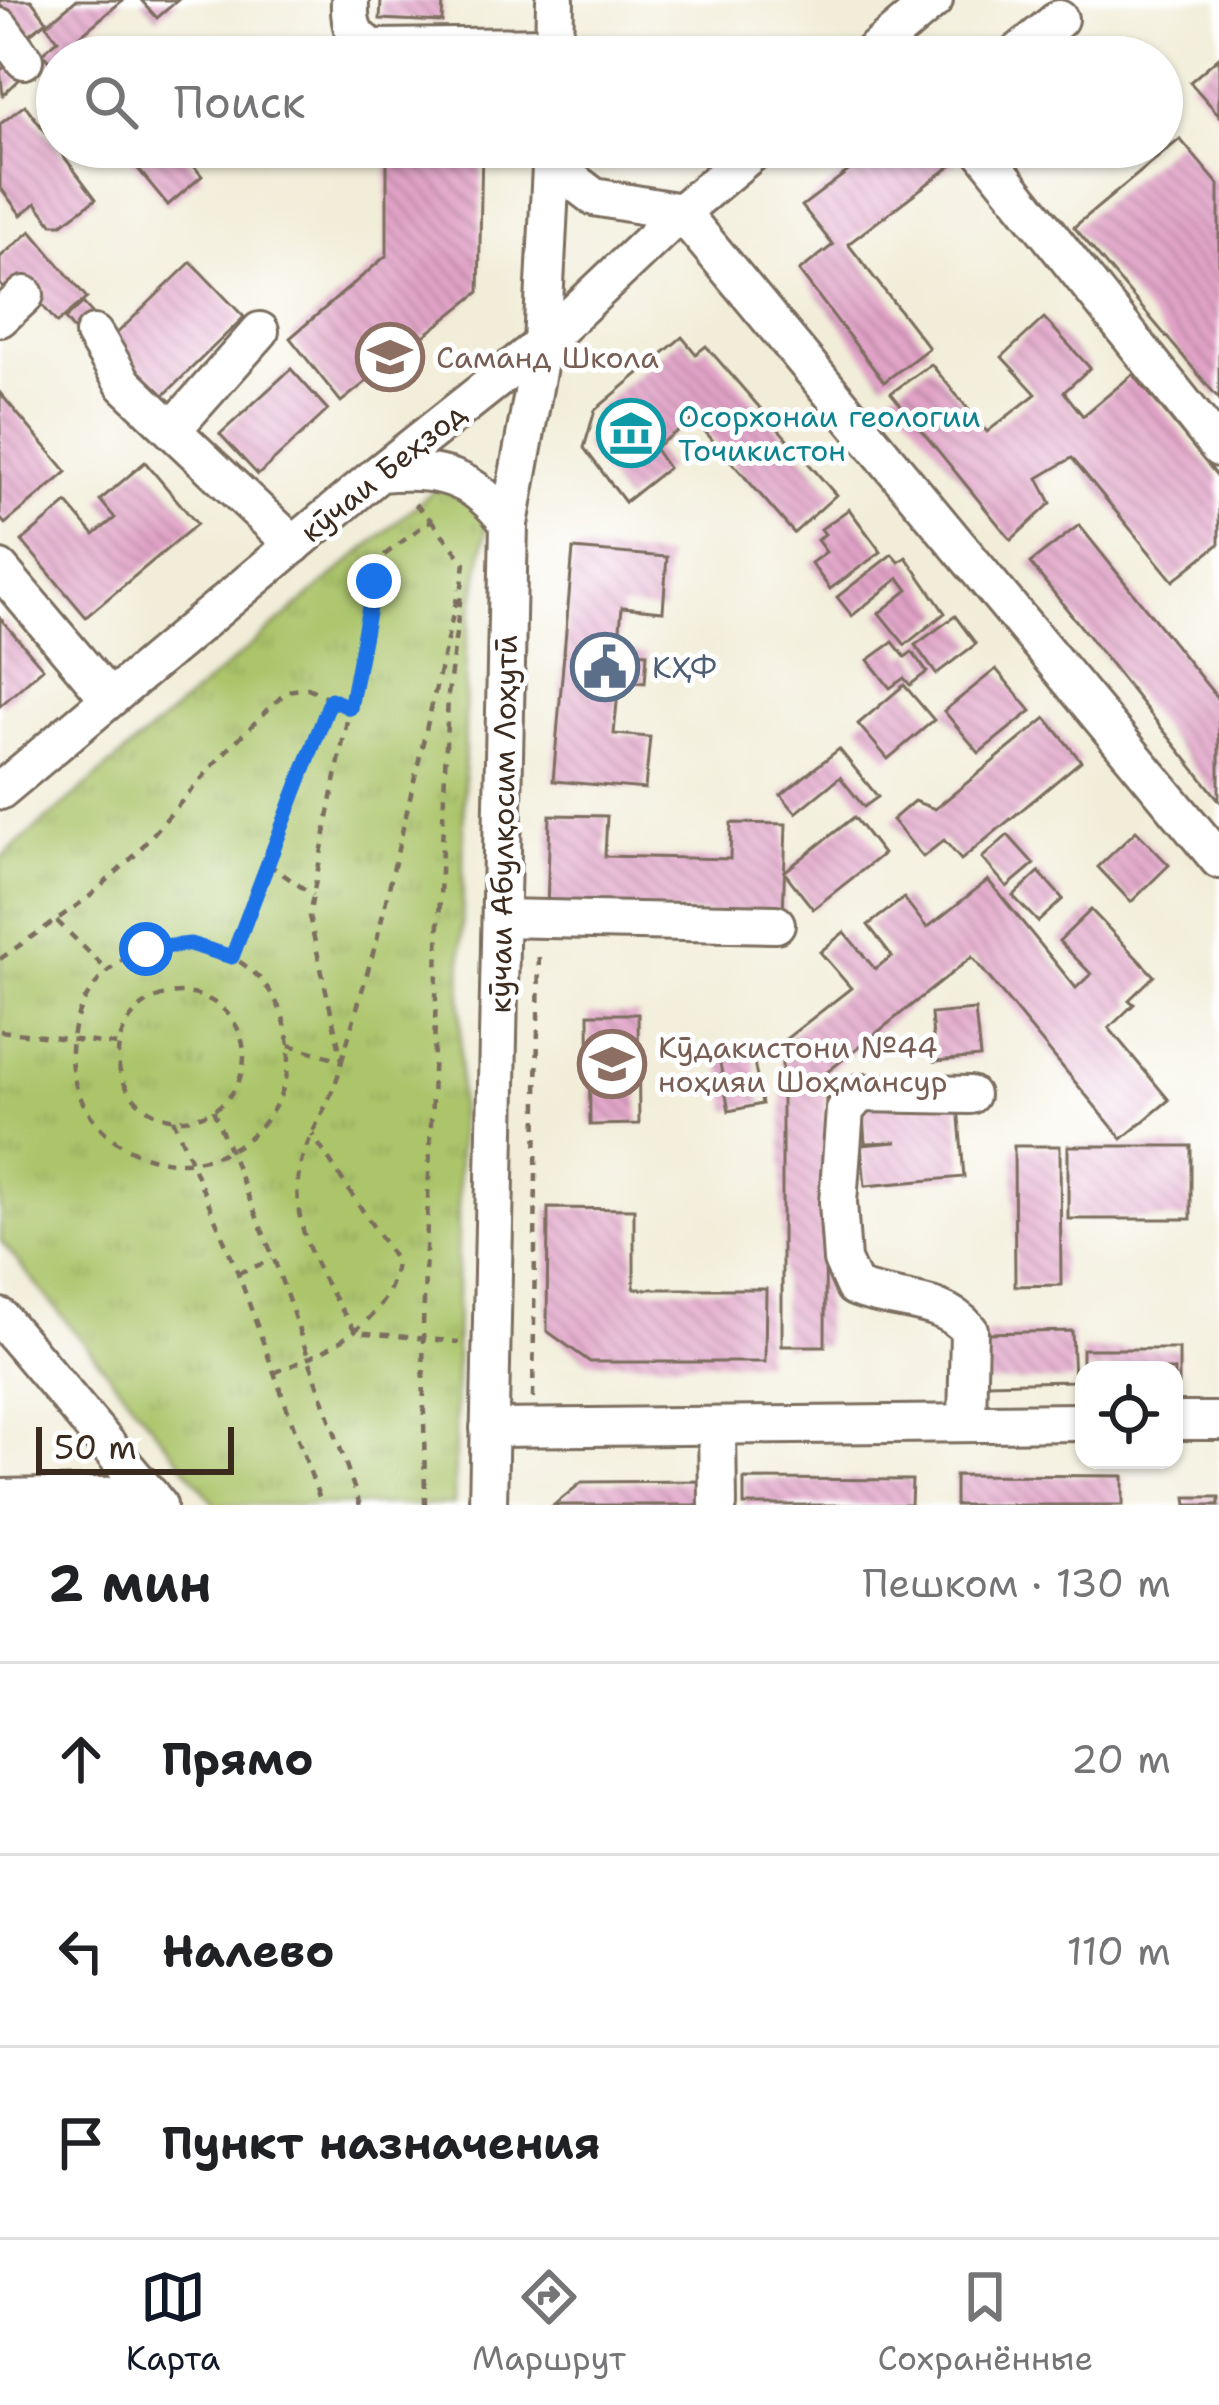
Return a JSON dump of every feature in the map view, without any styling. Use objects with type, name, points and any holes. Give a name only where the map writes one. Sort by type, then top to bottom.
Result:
[{"type":"street","points":[[350,0],[356,36]]},
{"type":"street","points":[[554,36],[555,0]]},
{"type":"street","points":[[901,36],[934,0]]},
{"type":"street","points":[[1039,36],[1059,20]]},
{"type":"street","points":[[0,27],[24,60]]},
{"type":"street","name":"кӯчаи Абулқосим Лоҳутӣ","points":[[488,1505],[509,524],[542,344],[551,168]]},
{"type":"street","points":[[565,168],[594,196],[681,212],[1219,860]]},
{"type":"street","name":"кӯчаи Беҳзод","points":[[0,791],[542,344],[734,168]]},
{"type":"street","points":[[996,168],[1219,448]]},
{"type":"street","points":[[172,430],[260,331]]},
{"type":"street","points":[[94,334],[124,384],[294,545]]},
{"type":"street","points":[[379,474],[450,475],[492,501],[509,524]]},
{"type":"street","points":[[0,569],[110,698]]},
{"type":"street","points":[[501,918],[776,924]]},
{"type":"street","points":[[968,1423],[969,1330],[957,1316],[913,1300],[875,1296],[854,1286],[842,1260],[838,1202],[845,1110],[860,1094],[970,1095]]},
{"type":"street","points":[[6,1330],[154,1500]]},
{"type":"street","points":[[1183,1421],[1219,1420]]},
{"type":"street","points":[[489,1428],[1075,1422]]},
{"type":"street","points":[[717,1426],[718,1505]]},
{"type":"street","points":[[0,1498],[154,1500]]},
{"type":"path","points":[[379,474],[431,520],[465,563],[448,694],[423,1341],[425,1505]]},
{"type":"path","points":[[342,1060],[309,916],[374,581],[382,556],[431,520]]},
{"type":"path","points":[[465,563],[377,939],[339,1076],[303,1154],[296,1211],[326,1286],[356,1332],[491,1343]]},
{"type":"path","points":[[0,959],[57,921],[134,856],[223,754],[287,691],[308,688],[350,708]]},
{"type":"path","points":[[232,957],[331,699]]},
{"type":"path","points":[[268,864],[313,895]]},
{"type":"path","points":[[532,1428],[539,919]]},
{"type":"path","points":[[57,921],[108,971]]},
{"type":"path","points":[[168,944],[190,944],[232,957],[266,985],[286,1024],[289,1045],[284,1087],[275,1106],[248,1138],[229,1150],[190,1161],[148,1157],[129,1149],[96,1123],[76,1086],[72,1040],[82,1004],[108,971],[126,958],[168,944]]},
{"type":"path","points":[[188,994],[219,1006],[240,1033],[243,1065],[231,1095],[213,1110],[173,1119],[143,1108],[132,1096],[118,1068],[118,1045],[129,1021],[154,999],[188,994]]},
{"type":"path","points":[[0,1031],[118,1045]]},
{"type":"path","points":[[289,1045],[342,1060]]},
{"type":"path","points":[[213,1110],[274,1259],[360,1505]]},
{"type":"path","points":[[173,1119],[238,1273],[322,1505]]},
{"type":"path","points":[[274,1372],[356,1332],[394,1282],[396,1261],[312,1134]]},
{"type":"path","points":[[238,1273],[274,1259]]},
{"type":"green space","points":[[439,486],[461,491],[487,524],[466,646],[454,1505],[216,1505],[0,1240],[0,859]]},
{"type":"building","points":[[0,0],[31,0],[47,21],[25,38]]},
{"type":"building","points":[[76,0],[123,0],[80,36],[55,36],[46,25]]},
{"type":"building","points":[[141,0],[178,0],[157,18]]},
{"type":"building","points":[[381,0],[443,0],[442,22],[380,19]]},
{"type":"building","points":[[1219,57],[1219,115],[1190,82]]},
{"type":"building","points":[[7,64],[21,78],[3,95],[0,71]]},
{"type":"building","points":[[25,105],[36,120],[36,168],[73,168],[96,199],[62,224],[52,224],[36,203],[21,215],[0,187],[0,124]]},
{"type":"building","points":[[1183,143],[1219,185],[1219,399],[1074,227],[1145,168],[1183,168]]},
{"type":"building","points":[[137,168],[195,168],[202,176],[168,205]]},
{"type":"building","points":[[387,168],[482,168],[479,292],[341,402],[290,338],[387,255]]},
{"type":"building","points":[[852,168],[948,168],[848,244],[929,348],[884,382],[799,271],[833,245],[802,206]]},
{"type":"building","points":[[31,231],[87,298],[57,323],[24,283],[9,295],[0,284],[0,257]]},
{"type":"building","points":[[191,262],[244,317],[157,402],[108,342]]},
{"type":"building","points":[[83,303],[93,314],[74,330],[65,319]]},
{"type":"building","points":[[1044,318],[1090,368],[1064,392],[1083,416],[1133,374],[1219,478],[1219,544],[1173,581],[1072,458],[1038,478],[1051,503],[1011,540],[891,393],[931,364],[987,432],[1036,394],[1002,357]]},
{"type":"building","name":"Осорхонаи геологии Точикистон","points":[[682,337],[696,354],[706,346],[836,495],[794,533],[694,419],[654,448],[668,468],[625,502],[584,448],[595,410]]},
{"type":"building","points":[[291,369],[328,410],[258,475],[220,434]]},
{"type":"building","points":[[0,393],[67,472],[5,524],[0,518]]},
{"type":"building","points":[[145,462],[197,524],[86,617],[22,541],[67,503],[94,535],[115,518],[100,500]]},
{"type":"building","points":[[849,509],[881,552],[830,589],[811,563],[826,552],[817,540],[825,534],[821,529]]},
{"type":"building","points":[[1079,525],[1219,700],[1219,800],[1030,563]]},
{"type":"building","name":"КҲФ","points":[[573,549],[667,557],[663,611],[622,607],[618,651],[647,653],[645,683],[619,681],[614,734],[650,737],[645,789],[553,781]]},
{"type":"building","points":[[892,554],[899,562],[906,557],[945,613],[905,645],[879,613],[908,590],[899,578],[852,616],[837,597]]},
{"type":"building","points":[[955,616],[976,644],[936,674],[915,645]]},
{"type":"building","points":[[0,618],[43,668],[0,706]]},
{"type":"building","points":[[893,642],[905,657],[912,652],[927,672],[910,685],[904,678],[890,688],[868,660]]},
{"type":"building","points":[[996,669],[1031,711],[979,753],[944,711]]},
{"type":"building","points":[[904,685],[934,720],[888,759],[858,724]]},
{"type":"building","points":[[1046,718],[1081,761],[961,860],[944,840],[923,857],[892,820],[914,801],[935,809]]},
{"type":"building","points":[[839,749],[878,797],[864,807],[840,777],[796,813],[781,795]]},
{"type":"building","points":[[550,815],[607,816],[605,856],[730,859],[731,823],[786,824],[783,916],[547,910]]},
{"type":"building","points":[[854,817],[883,854],[813,909],[784,872]]},
{"type":"building","points":[[1136,831],[1169,865],[1131,902],[1098,867]]},
{"type":"building","points":[[1008,835],[1034,864],[1007,887],[982,858]]},
{"type":"building","points":[[1039,872],[1063,899],[1038,922],[1013,896]]},
{"type":"building","points":[[988,880],[1076,988],[1091,974],[1059,941],[1091,910],[1154,976],[1109,1028],[1169,1100],[1122,1139],[972,957],[826,1073],[825,1346],[782,1346],[782,1042],[851,988],[820,952],[844,932],[875,969],[892,956],[868,925],[904,898],[927,928]]},
{"type":"building","points":[[975,1010],[980,1057],[935,1061],[931,1014]]},
{"type":"building","points":[[589,1014],[638,1014],[639,1124],[590,1125]]},
{"type":"building","points":[[751,1046],[762,1104],[729,1111],[718,1053]]},
{"type":"building","points":[[957,1094],[964,1177],[865,1186],[861,1145],[897,1142],[865,1143],[862,1101]]},
{"type":"building","points":[[1014,1146],[1060,1146],[1061,1285],[1015,1286]]},
{"type":"building","points":[[1068,1146],[1191,1146],[1191,1219],[1068,1219]]},
{"type":"building","points":[[548,1208],[634,1209],[634,1289],[766,1289],[765,1362],[590,1362],[547,1331]]},
{"type":"building","points":[[1072,1331],[1074,1381],[985,1383],[984,1333]]},
{"type":"building","points":[[1082,1349],[1179,1349],[1179,1361],[1082,1361]]},
{"type":"building","points":[[955,1475],[1123,1476],[1123,1505],[955,1505]]},
{"type":"building","points":[[744,1479],[912,1480],[911,1505],[744,1505]]},
{"type":"building","points":[[701,1481],[701,1505],[554,1505],[582,1482]]},
{"type":"building","points":[[1186,1497],[1219,1497],[1219,1505],[1187,1505]]},
{"type":"place","name":"Саманд Школа","points":[[390,357]]},
{"type":"place","name":"Осорхонаи геологии Точикистон","points":[[631,433]]},
{"type":"place","name":"КҲФ","points":[[605,667]]},
{"type":"place","name":"Кӯдакистони №44 ноҳияи Шоҳмансур","points":[[612,1064]]},
{"type":"route","points":[[146,949],[190,944],[232,957],[331,699],[350,708],[374,581]]}]
